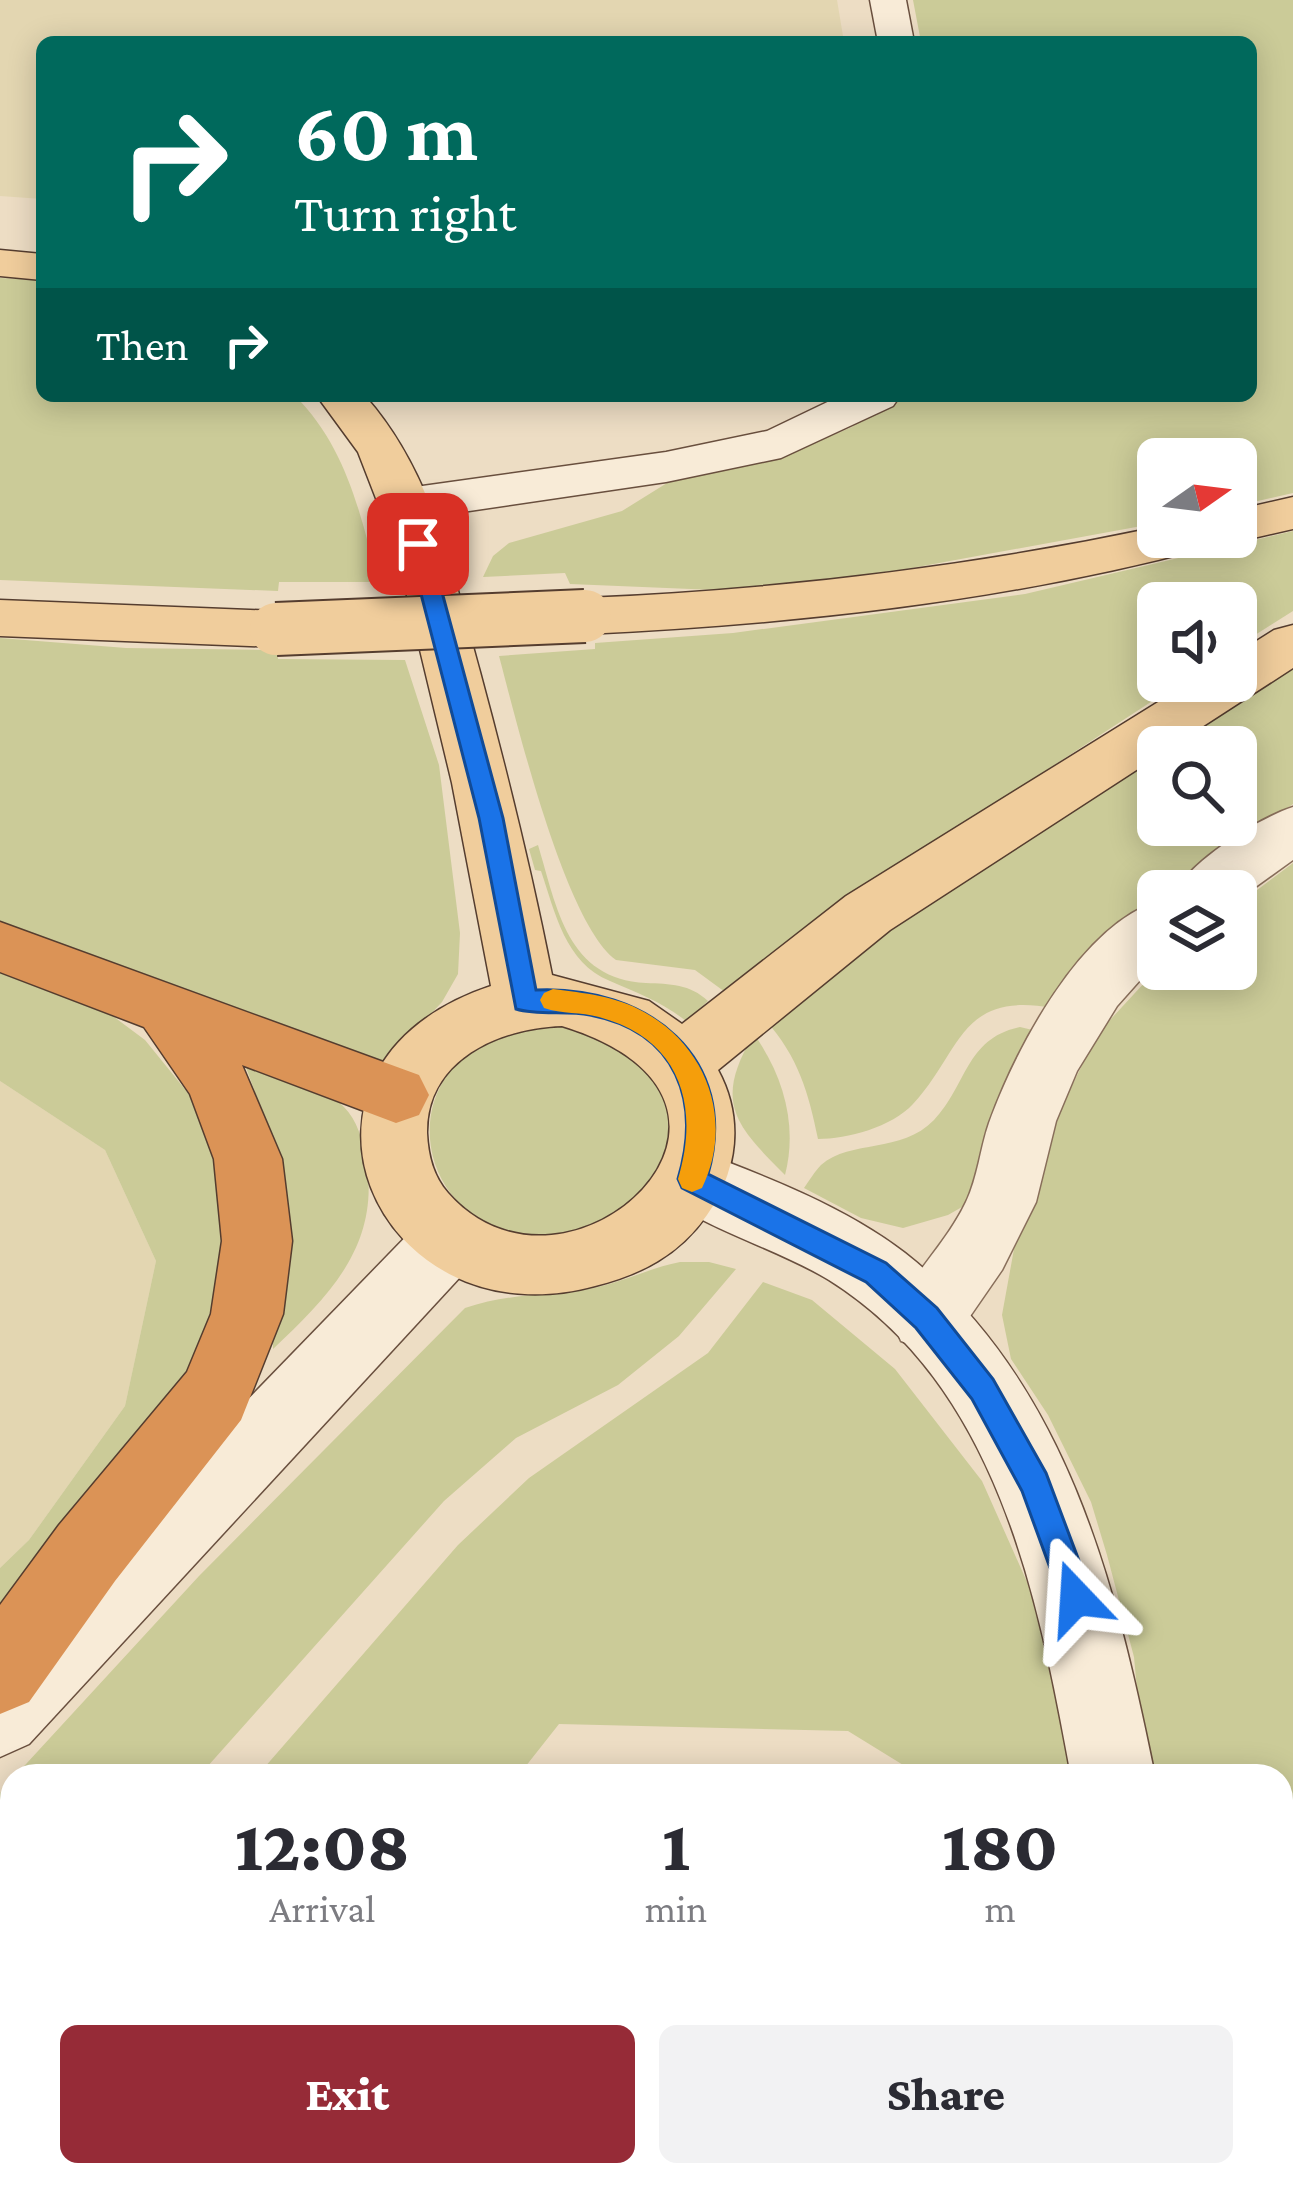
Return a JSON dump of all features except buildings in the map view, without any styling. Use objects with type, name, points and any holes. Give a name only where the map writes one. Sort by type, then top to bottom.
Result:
[{"type":"highway","points":[[0,946],[397,1095]]},
{"type":"highway","points":[[0,1673],[87,1552],[215,1395],[247,1314],[257,1240],[248,1159],[218,1082],[165,1007]]},
{"type":"main road","points":[[0,263],[36,266]]},
{"type":"main road","points":[[346,402],[368,423],[408,504],[491,818],[525,1001]]},
{"type":"main road","points":[[1257,521],[1293,513]]},
{"type":"main road","points":[[0,619],[276,629],[718,612],[852,599],[1137,548]]},
{"type":"main road","points":[[1257,666],[1293,643]]},
{"type":"main road","points":[[683,1060],[868,913],[1199,702]]},
{"type":"main road","points":[[562,1000],[631,1017],[660,1036],[683,1060],[700,1098],[704,1138],[692,1179],[669,1215],[632,1243],[587,1261],[539,1267],[491,1259],[449,1240],[419,1213],[400,1180],[392,1145],[397,1095],[428,1050],[457,1027],[490,1011],[525,1001],[562,1000]]},
{"type":"street","points":[[888,0],[895,36]]},
{"type":"street","points":[[408,504],[666,467],[781,443],[865,402]]},
{"type":"street","points":[[1235,870],[1293,829]]},
{"type":"street","points":[[927,1318],[972,1260],[1002,1200],[1023,1121],[1069,1027],[1137,940]]},
{"type":"street","points":[[692,1179],[876,1272],[927,1318],[982,1389],[1035,1484],[1076,1598],[1111,1764]]},
{"type":"street","points":[[0,1714],[449,1240]]},
{"type":"shaded area","points":[[0,0],[837,0],[843,36],[36,36],[36,199],[0,196]]},
{"type":"shaded area","points":[[0,1081],[105,1150],[156,1261],[125,1406],[29,1540],[0,1568]]},
{"type":"green space","points":[[913,0],[1293,0],[1293,493],[1257,501],[1257,438],[1137,438],[1137,527],[852,579],[739,591],[570,584],[565,573],[483,577],[493,556],[509,543],[622,511],[667,483],[805,447],[852,427],[890,402],[1257,402],[1257,36],[920,36]]},
{"type":"green space","points":[[0,278],[36,280],[36,402],[300,402],[339,459],[358,507],[378,582],[279,582],[278,591],[0,580]]},
{"type":"green space","points":[[1293,531],[1293,611],[1257,634],[1257,582],[1137,582],[1137,702],[1151,702],[924,850],[725,992],[695,970],[616,960],[597,939],[561,865],[545,819],[499,656],[733,633],[1025,594],[1178,558],[1257,558],[1257,539]]},
{"type":"green space","points":[[0,638],[126,648],[277,650],[278,659],[405,660],[439,765],[460,933],[458,974],[442,1002],[386,1062],[0,925]]},
{"type":"green space","points":[[1293,656],[1293,804],[1257,829],[1257,726],[1186,726],[1223,702],[1257,702],[1257,680]]},
{"type":"green space","points":[[1137,758],[1137,846],[1234,846],[1200,870],[1137,870],[1137,919],[1074,976],[1053,1008],[1022,1005],[998,1008],[980,1017],[913,1104],[868,1130],[818,1139],[801,1076],[766,1021],[984,858]]},
{"type":"green space","points":[[538,845],[570,936],[598,969],[619,979],[679,986],[708,1001],[686,1021],[582,962],[564,935],[541,871],[535,870],[529,849]]},
{"type":"green space","points":[[1293,863],[1293,1764],[1144,1764],[1134,1657],[1091,1502],[1048,1415],[1011,1359],[1002,1315],[1014,1249],[1056,1118],[1098,1033],[1138,990],[1257,990],[1257,890]]},
{"type":"green space","points":[[0,967],[94,1002],[145,1040],[205,1114],[231,1199],[206,1359],[0,1619],[0,1568],[29,1540],[125,1406],[156,1261],[105,1150],[0,1081]]},
{"type":"green space","points":[[564,1025],[608,1035],[667,1093],[665,1156],[642,1191],[602,1222],[552,1234],[505,1230],[469,1212],[444,1183],[431,1149],[432,1112],[446,1077],[475,1048],[519,1029]]},
{"type":"green space","points":[[1020,1027],[1041,1032],[976,1199],[948,1215],[903,1228],[861,1218],[804,1188],[833,1157],[921,1131],[945,1106],[988,1041]]},
{"type":"green space","points":[[754,1034],[780,1083],[789,1119],[785,1175],[753,1141],[735,1111],[735,1078]]},
{"type":"green space","points":[[243,1059],[334,1098],[352,1118],[366,1158],[366,1216],[347,1265],[314,1308],[273,1349],[269,1131]]},
{"type":"green space","points":[[709,1262],[736,1269],[679,1336],[618,1385],[516,1438],[444,1501],[210,1764],[26,1764],[199,1576],[465,1308],[511,1297],[600,1287],[657,1268]]},
{"type":"green space","points":[[763,1282],[812,1300],[895,1369],[982,1481],[1044,1620],[1072,1764],[902,1764],[848,1731],[559,1724],[527,1764],[267,1764],[458,1545],[529,1478],[708,1353]]},
{"type":"slow traffic","points":[[553,1000],[598,1005],[631,1017],[660,1036],[683,1060],[700,1098],[704,1138],[692,1179]]},
{"type":"route","points":[[418,544],[491,818],[525,1001],[598,1005],[631,1017],[660,1036],[683,1060],[700,1098],[704,1138],[692,1179],[876,1272],[927,1318],[982,1389],[1035,1484],[1076,1598]]}]
